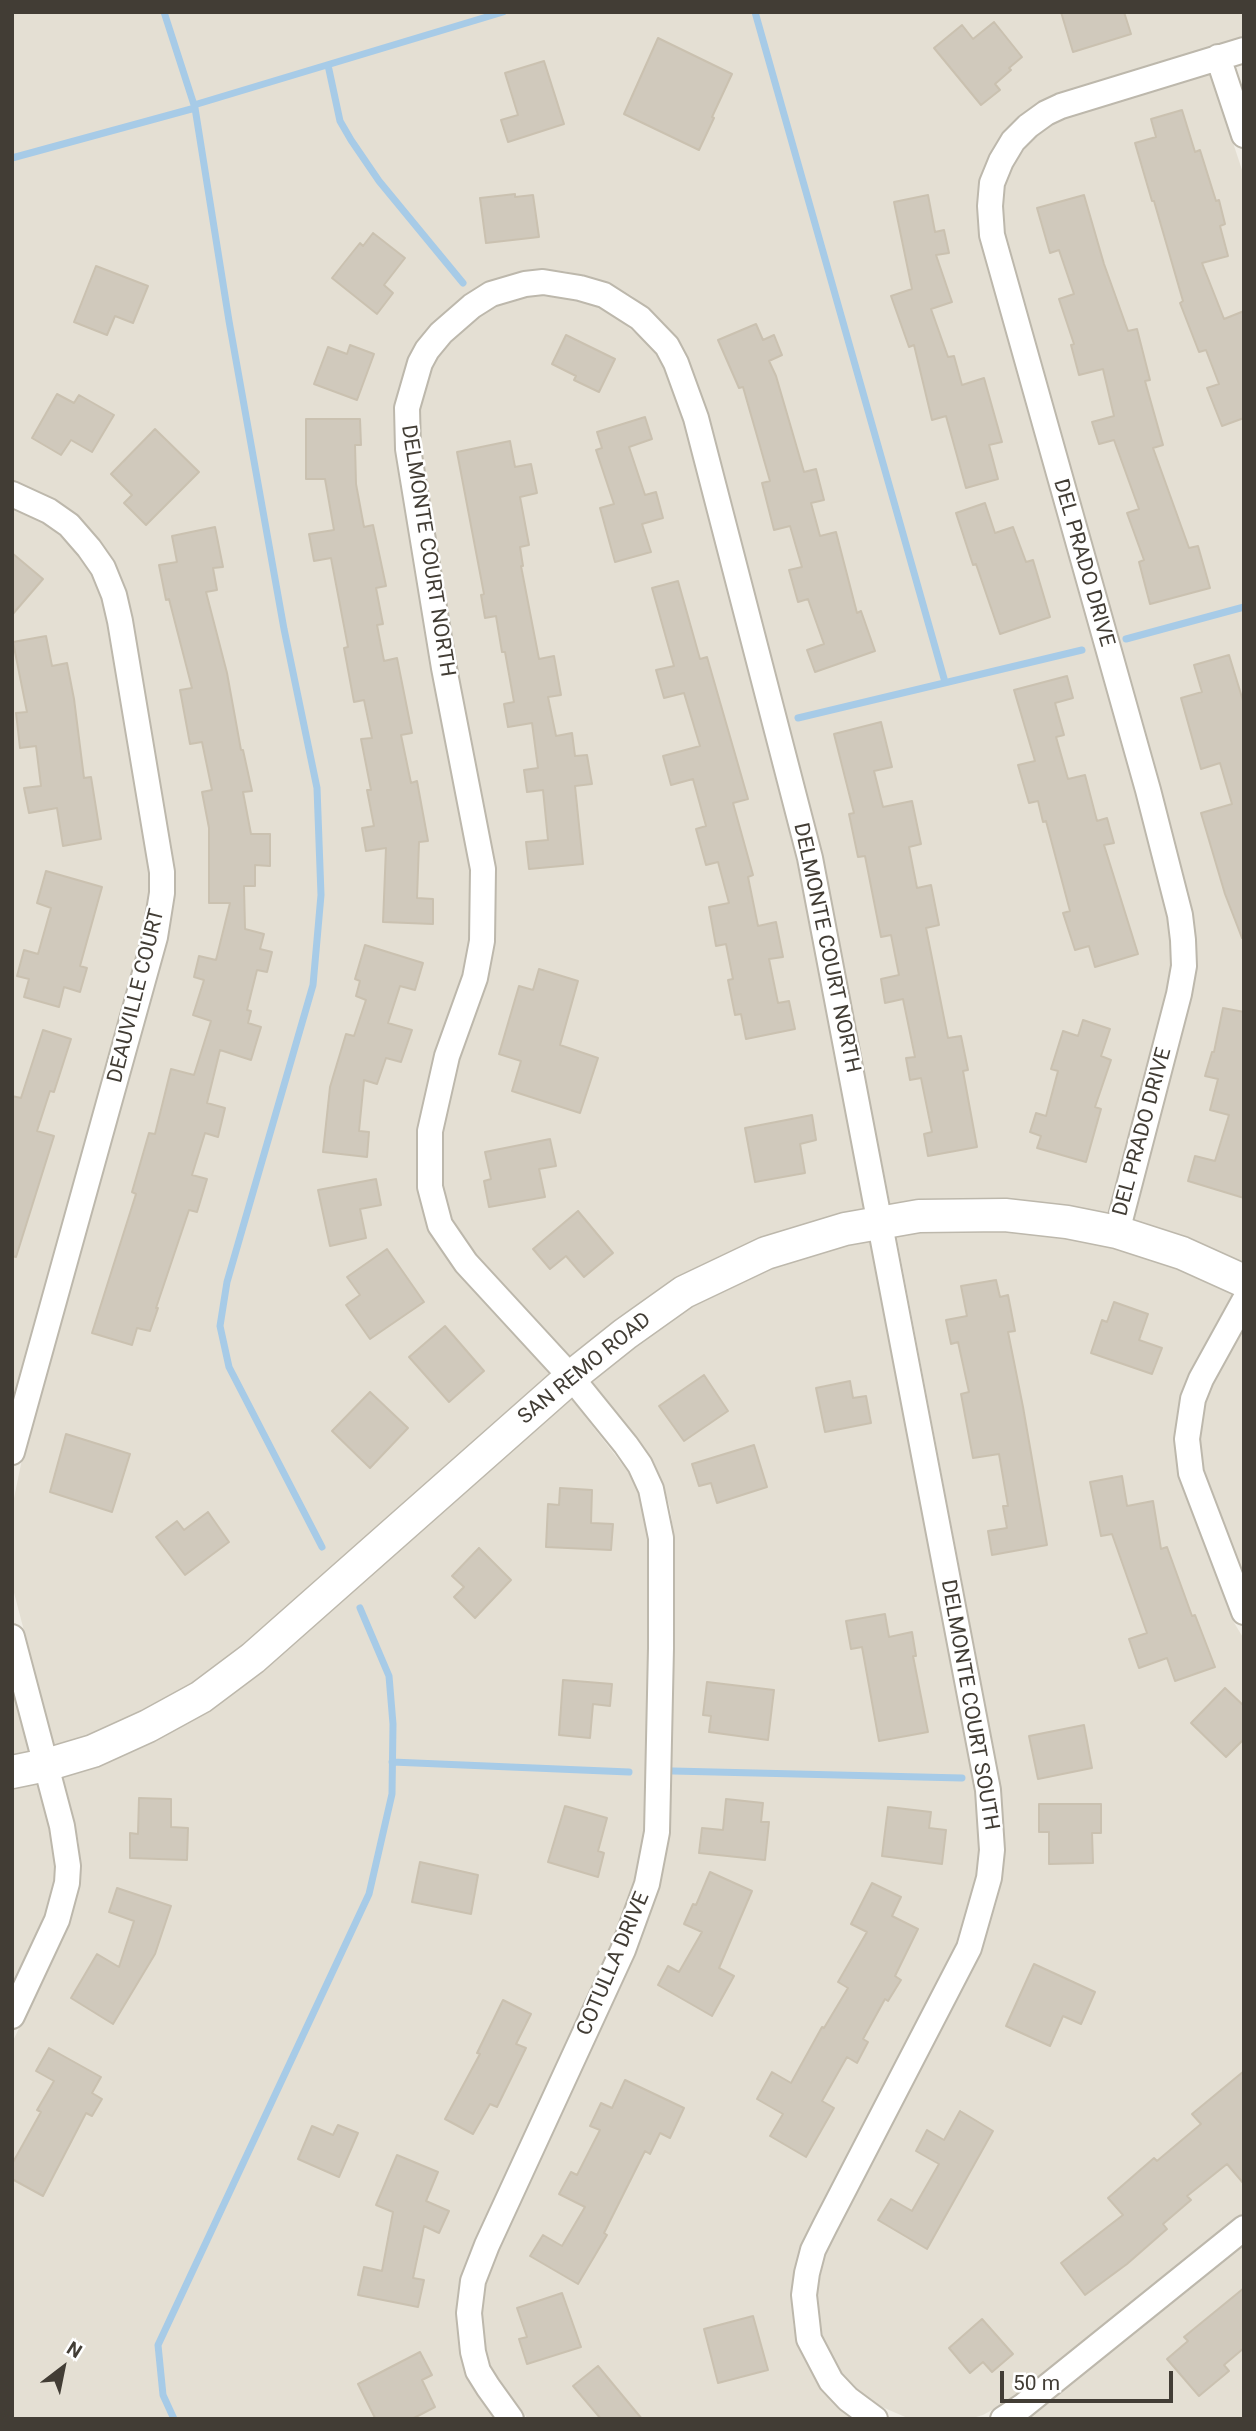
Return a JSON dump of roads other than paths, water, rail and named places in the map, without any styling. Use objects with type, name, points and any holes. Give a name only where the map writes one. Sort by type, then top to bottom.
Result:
[{"type":"street","name":"DEL PRADO DRIVE","points":[[1117,1232],[1179,995],[1184,966],[1183,940],[1180,915],[1148,790],[992,235],[992,183],[1000,161],[1013,141],[1046,113],[1061,106],[1244,50]]},
{"type":"street","points":[[1218,57],[1244,135]]},
{"type":"street","name":"DELMONTE COURT NORTH","points":[[571,1377],[466,1263],[440,1225],[430,1187],[430,1131],[447,1056],[475,978],[482,941],[483,869],[428,572],[408,449],[407,408],[413,383],[427,350],[452,323],[491,294],[543,282],[604,295],[624,306],[656,333],[676,363],[696,418],[810,858],[881,1222]]},
{"type":"street","name":"DEAUVILLE COURT","points":[[12,494],[49,511],[69,525],[103,568],[114,595],[162,873],[162,893],[155,937],[12,1452]]},
{"type":"street","name":"SAN REMO ROAD","points":[[12,1772],[93,1751],[148,1726],[201,1697],[253,1658],[571,1377],[641,1321],[741,1263],[790,1245],[881,1222],[944,1214],[1006,1215],[1067,1222],[1117,1232],[1182,1253],[1244,1281]]},
{"type":"street","name":"DELMONTE COURT SOUTH","points":[[875,2419],[848,2399],[831,2381],[809,2339],[804,2295],[807,2273],[813,2250],[969,1948],[984,1903],[992,1850],[992,1819],[986,1778],[881,1222]]},
{"type":"street","points":[[1244,1301],[1201,1379],[1188,1421],[1187,1439],[1191,1473],[1244,1612]]},
{"type":"street","name":"COTULLA DRIVE","points":[[511,2419],[478,2371],[472,2352],[469,2313],[473,2281],[487,2245],[628,1939],[647,1884],[657,1832],[661,1538],[657,1511],[652,1489],[640,1465],[571,1377]]},
{"type":"street","points":[[12,1637],[66,1845],[67,1884],[57,1920],[12,2016]]},
{"type":"street","points":[[1003,2419],[1023,2406],[1244,2228]]},
{"type":"waterway","points":[[164,12],[195,108],[229,321],[284,629],[317,788],[321,895],[313,985],[227,1282],[220,1326],[229,1367],[322,1547]]},
{"type":"waterway","points":[[194,105],[503,12]]},
{"type":"waterway","points":[[755,12],[945,682]]},
{"type":"waterway","points":[[328,65],[340,121],[351,140],[379,181],[463,283]]},
{"type":"waterway","points":[[12,158],[195,108]]},
{"type":"waterway","points":[[1126,639],[1244,607]]},
{"type":"waterway","points":[[798,718],[1082,650]]},
{"type":"waterway","points":[[174,2419],[163,2395],[158,2345],[369,1894],[392,1794],[393,1724],[389,1676],[360,1608]]},
{"type":"waterway","points":[[392,1762],[629,1772]]},
{"type":"waterway","points":[[673,1771],[962,1778]]}]
